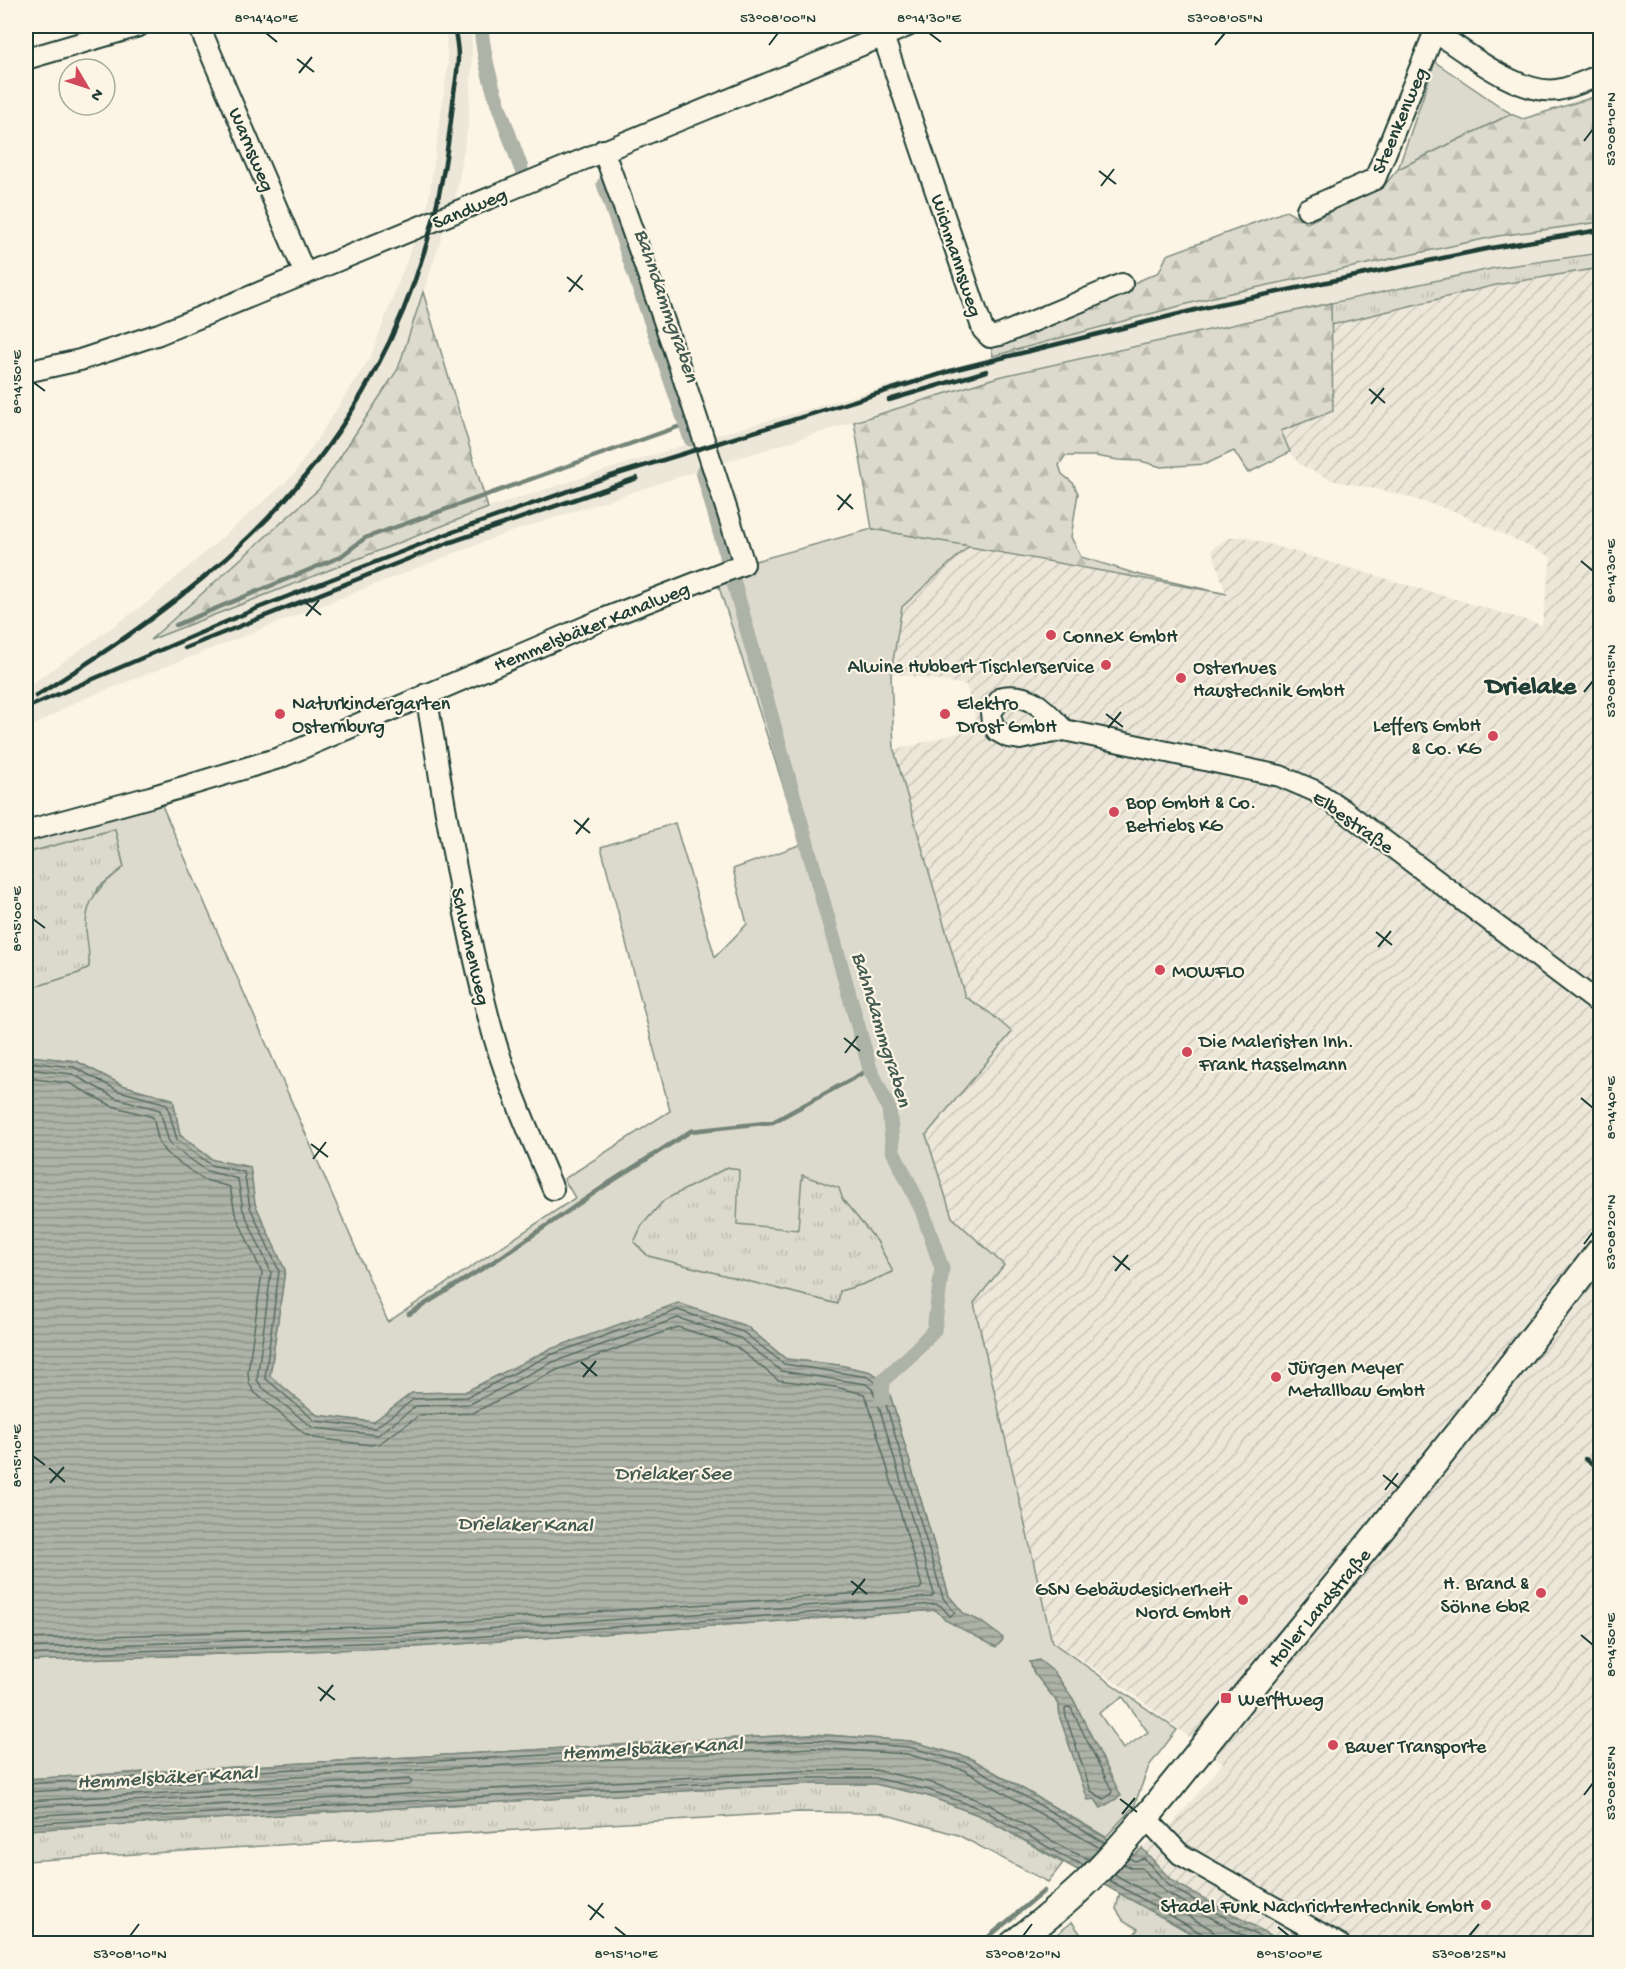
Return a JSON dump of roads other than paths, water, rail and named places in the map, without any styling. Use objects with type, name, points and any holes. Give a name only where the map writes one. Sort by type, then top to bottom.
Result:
[{"type":"main road","name":"Holler Landstraße","points":[[1013,1944],[1045,1920],[1090,1879],[1146,1818],[1210,1737],[1384,1528],[1600,1251]]},
{"type":"street","points":[[26,59],[139,26]]},
{"type":"street","name":"Warnsweg","points":[[199,26],[305,274]]},
{"type":"street","name":"Sandweg","points":[[26,372],[80,360],[142,340],[908,26]]},
{"type":"street","points":[[1436,29],[1502,75],[1526,86],[1544,91],[1560,90],[1596,74]]},
{"type":"street","name":"Steenkenweg","points":[[1307,209],[1375,179],[1436,29]]},
{"type":"street","name":"Wichmannsweg","points":[[883,36],[982,330],[990,337],[1000,335],[1122,284]]},
{"type":"street","name":"Hemmelsbäker Kanalweg","points":[[26,831],[279,758],[606,618],[744,564],[708,448],[635,235],[603,150]]},
{"type":"street","name":"Schwanenweg","points":[[426,694],[458,884],[488,1017],[514,1097],[553,1189]]},
{"type":"street","name":"Elbestraße","points":[[1064,730],[1280,776],[1315,791],[1600,1004]]},
{"type":"street","points":[[1146,1818],[1180,1854],[1339,1944]]},
{"type":"water","name":"Drielaker See","points":[[28,1056],[76,1061],[122,1085],[173,1100],[180,1135],[213,1160],[250,1167],[255,1204],[285,1270],[270,1376],[317,1415],[373,1422],[412,1393],[465,1392],[548,1350],[678,1303],[746,1326],[786,1359],[839,1365],[871,1372],[883,1380],[891,1398],[949,1596],[964,1614],[980,1621],[1003,1638],[1002,1641],[996,1647],[945,1620],[936,1610],[415,1647],[26,1661],[26,1059]]},
{"type":"water","points":[[1039,1660],[1054,1672],[1073,1699],[1121,1796],[1101,1808],[1095,1799],[1088,1800],[1060,1718],[1059,1704],[1034,1673],[1030,1662]]},
{"type":"water","name":"Hemmelsbäker Kanal","points":[[812,1734],[910,1741],[970,1758],[1135,1855],[1142,1848],[1172,1881],[1285,1943],[1208,1943],[981,1816],[928,1796],[875,1784],[802,1784],[26,1830],[26,1779]]},
{"type":"waterway","name":"Bahndammgraben","points":[[481,26],[491,80],[521,168]]},
{"type":"waterway","name":"Bahndammgraben","points":[[604,184],[691,439]]},
{"type":"waterway","points":[[176,625],[340,557],[365,538],[686,424]]},
{"type":"waterway","name":"Bahndammgraben","points":[[703,472],[727,557]]},
{"type":"waterway","name":"Bahndammgraben","points":[[732,576],[870,1069],[889,1109],[893,1151],[922,1210],[942,1269],[934,1330],[883,1380],[882,1399]]},
{"type":"waterway","points":[[409,1314],[501,1257],[609,1183],[691,1131],[773,1122],[870,1069]]},
{"type":"waterway","points":[[980,1944],[1044,1891]]},
{"type":"railway","points":[[36,696],[147,622],[226,559],[286,499],[319,459],[348,416],[397,326],[416,278],[431,229],[446,157],[457,75],[458,53],[454,26]]},
{"type":"railway","points":[[26,708],[258,608],[447,534],[608,477],[957,369],[1215,305],[1491,248],[1600,230]]},
{"type":"railway","points":[[889,400],[987,371]]},
{"type":"railway","points":[[185,648],[448,543],[637,478]]},
{"type":"railway","points":[[1585,1459],[1600,1468]]},
{"type":"place","name":"Connex GmbH","points":[[1051,635]]},
{"type":"place","name":"Alwine Hubbert Tischlerservice","points":[[1106,665]]},
{"type":"place","name":"Osterhues Haustechnik GmbH","points":[[1181,678]]},
{"type":"place","name":"Naturkindergarten Osternburg","points":[[280,714]]},
{"type":"place","name":"Elektro Drost GmbH","points":[[945,714]]},
{"type":"place","name":"Leffers GmbH & Co. KG","points":[[1493,736]]},
{"type":"place","name":"Bop GmbH & Co. Betriebs KG","points":[[1114,812]]},
{"type":"place","name":"MOWFLO","points":[[1160,970]]},
{"type":"place","name":"Die Maleristen Inh. Frank Hasselmann","points":[[1187,1052]]},
{"type":"place","name":"Jürgen Meyer Metallbau GmbH","points":[[1276,1377]]},
{"type":"place","name":"H. Brand & Söhne GbR","points":[[1541,1593]]},
{"type":"place","name":"GSN Gebäudesicherheit Nord GmbH","points":[[1243,1600]]},
{"type":"place","name":"Werftweg","points":[[1226,1698]]},
{"type":"place","name":"Bauer Transporte","points":[[1333,1745]]},
{"type":"place","name":"Stadel Funk Nachrichtentechnik GmbH","points":[[1486,1905]]},
{"type":"district","name":"Drielake","points":[[1531,684]]},
{"type":"water label","name":"Drielaker Kanal","points":[[525,1523]]}]
